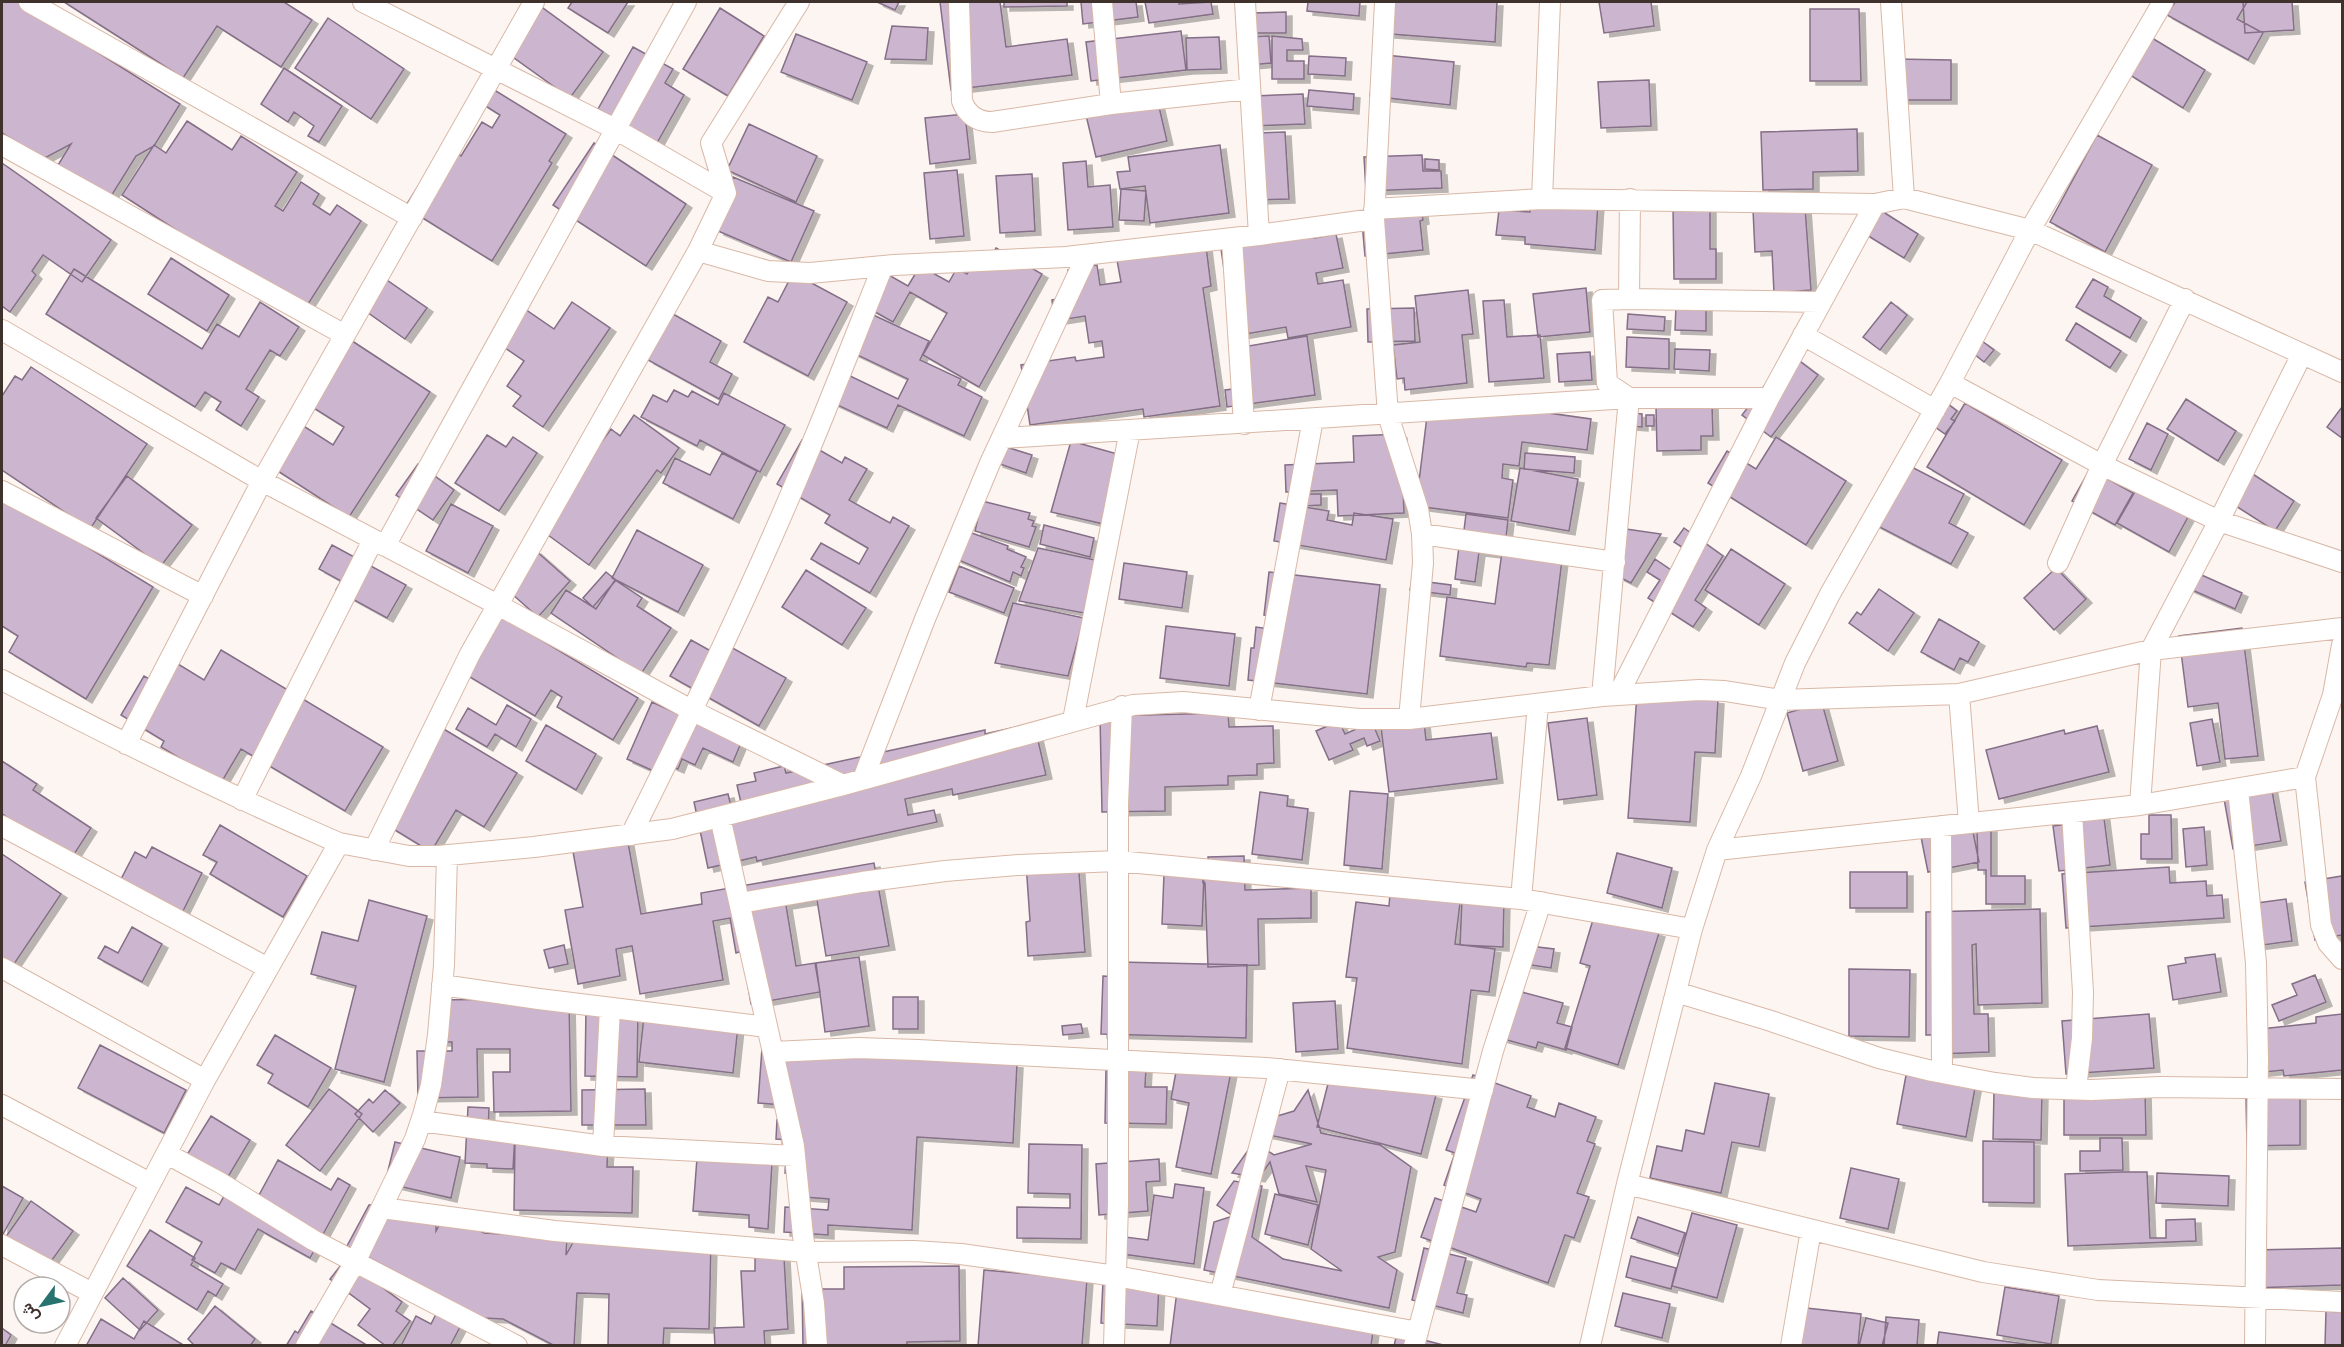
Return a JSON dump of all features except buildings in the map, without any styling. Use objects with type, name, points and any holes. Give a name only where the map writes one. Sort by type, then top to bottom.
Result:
[{"type":"street","points":[[29,2],[412,218]]},
{"type":"street","points":[[363,2],[498,68],[615,129],[726,193]]},
{"type":"street","points":[[126,744],[262,482],[534,2]]},
{"type":"street","points":[[242,800],[379,543],[686,2]]},
{"type":"street","points":[[374,850],[470,654],[698,251],[726,193],[711,143],[799,2]]},
{"type":"street","points":[[959,2],[962,101],[964,108],[978,120],[992,122],[1111,104],[1249,89]]},
{"type":"street","points":[[1102,2],[1111,104]]},
{"type":"street","points":[[1245,2],[1259,235]]},
{"type":"street","points":[[1385,2],[1374,214],[1388,415],[1418,509],[1423,563],[1409,719]]},
{"type":"street","points":[[1542,199],[1550,2]]},
{"type":"street","points":[[1891,2],[1904,198]]},
{"type":"street","points":[[1590,1346],[1627,1184],[1692,929],[1718,850],[1759,757],[1780,700],[1830,594],[1935,410],[2030,230],[2163,2]]},
{"type":"street","points":[[2,145],[345,335]]},
{"type":"street","points":[[698,251],[775,272],[810,273],[883,266],[1087,255],[1232,239],[1374,214],[1542,199],[1875,204],[1904,198],[2030,230],[2185,298],[2343,372]]},
{"type":"street","points":[[1629,299],[1630,199]]},
{"type":"street","points":[[1610,696],[1875,204]]},
{"type":"street","points":[[1232,239],[1244,424]]},
{"type":"street","points":[[863,779],[933,598],[990,463],[1087,255]]},
{"type":"street","points":[[631,835],[693,711],[799,476],[883,266]]},
{"type":"street","points":[[2058,563],[2102,465],[2185,298]]},
{"type":"street","points":[[1629,398],[1607,383],[1602,300],[1821,302]]},
{"type":"street","points":[[2,330],[262,482],[498,604],[693,711],[843,784]]},
{"type":"street","points":[[1803,335],[1935,410]]},
{"type":"street","points":[[2140,805],[2151,650],[2219,521],[2302,354]]},
{"type":"street","points":[[1950,382],[2102,465],[2219,521],[2343,562]]},
{"type":"street","points":[[1610,696],[1615,562],[1629,398]]},
{"type":"street","points":[[1003,438],[1629,398],[1769,398]]},
{"type":"street","points":[[1259,710],[1313,419]]},
{"type":"street","points":[[1072,720],[1130,430]]},
{"type":"street","points":[[2,491],[203,596]]},
{"type":"street","points":[[1422,534],[1615,562]]},
{"type":"street","points":[[2,680],[126,744],[242,800],[339,843],[409,856],[447,855],[672,829],[863,779],[1122,706],[1183,702],[1359,719],[1409,719],[1610,696],[1699,690],[1725,691],[1780,700],[1959,694],[2151,650],[2343,628]]},
{"type":"street","points":[[2343,645],[2333,695],[2305,777],[2321,925],[2328,943],[2343,960]]},
{"type":"street","points":[[1959,694],[1970,823]]},
{"type":"street","points":[[1521,899],[1538,704]]},
{"type":"street","points":[[1114,1346],[1117,861],[1122,706]]},
{"type":"street","points":[[1718,850],[2140,805],[2305,777]]},
{"type":"street","points":[[2238,789],[2256,963],[2255,1346]]},
{"type":"street","points":[[2072,813],[2083,992],[2076,1089]]},
{"type":"street","points":[[720,817],[795,1156],[818,1346]]},
{"type":"street","points":[[2,826],[268,968]]},
{"type":"street","points":[[1941,826],[1942,1073]]},
{"type":"street","points":[[65,1346],[205,1080],[339,843]]},
{"type":"street","points":[[306,1346],[355,1262],[415,1139],[421,1121],[431,1085],[442,985],[447,855]]},
{"type":"street","points":[[740,903],[862,882],[945,871],[1117,861],[1521,899],[1692,929]]},
{"type":"street","points":[[382,1208],[555,1231],[806,1252],[926,1252],[1007,1260],[1116,1276],[1220,1295],[1416,1339],[1483,1090],[1541,903]]},
{"type":"street","points":[[2,968],[205,1080]]},
{"type":"street","points":[[442,985],[767,1028]]},
{"type":"street","points":[[1676,992],[1772,1021],[1879,1058],[1942,1073],[2033,1088],[2343,1089]]},
{"type":"street","points":[[603,1146],[610,1008]]},
{"type":"street","points":[[773,1052],[868,1048],[1280,1069],[1483,1090]]},
{"type":"street","points":[[1220,1295],[1280,1069]]},
{"type":"street","points":[[2,1105],[150,1183]]},
{"type":"street","points":[[421,1121],[603,1146],[795,1156]]},
{"type":"street","points":[[167,1154],[219,1182],[305,1235],[503,1343]]},
{"type":"street","points":[[1627,1184],[1983,1272],[2063,1286],[2255,1299],[2343,1302]]},
{"type":"street","points":[[1791,1346],[1811,1230]]},
{"type":"street","points":[[2,1245],[92,1293]]}]
